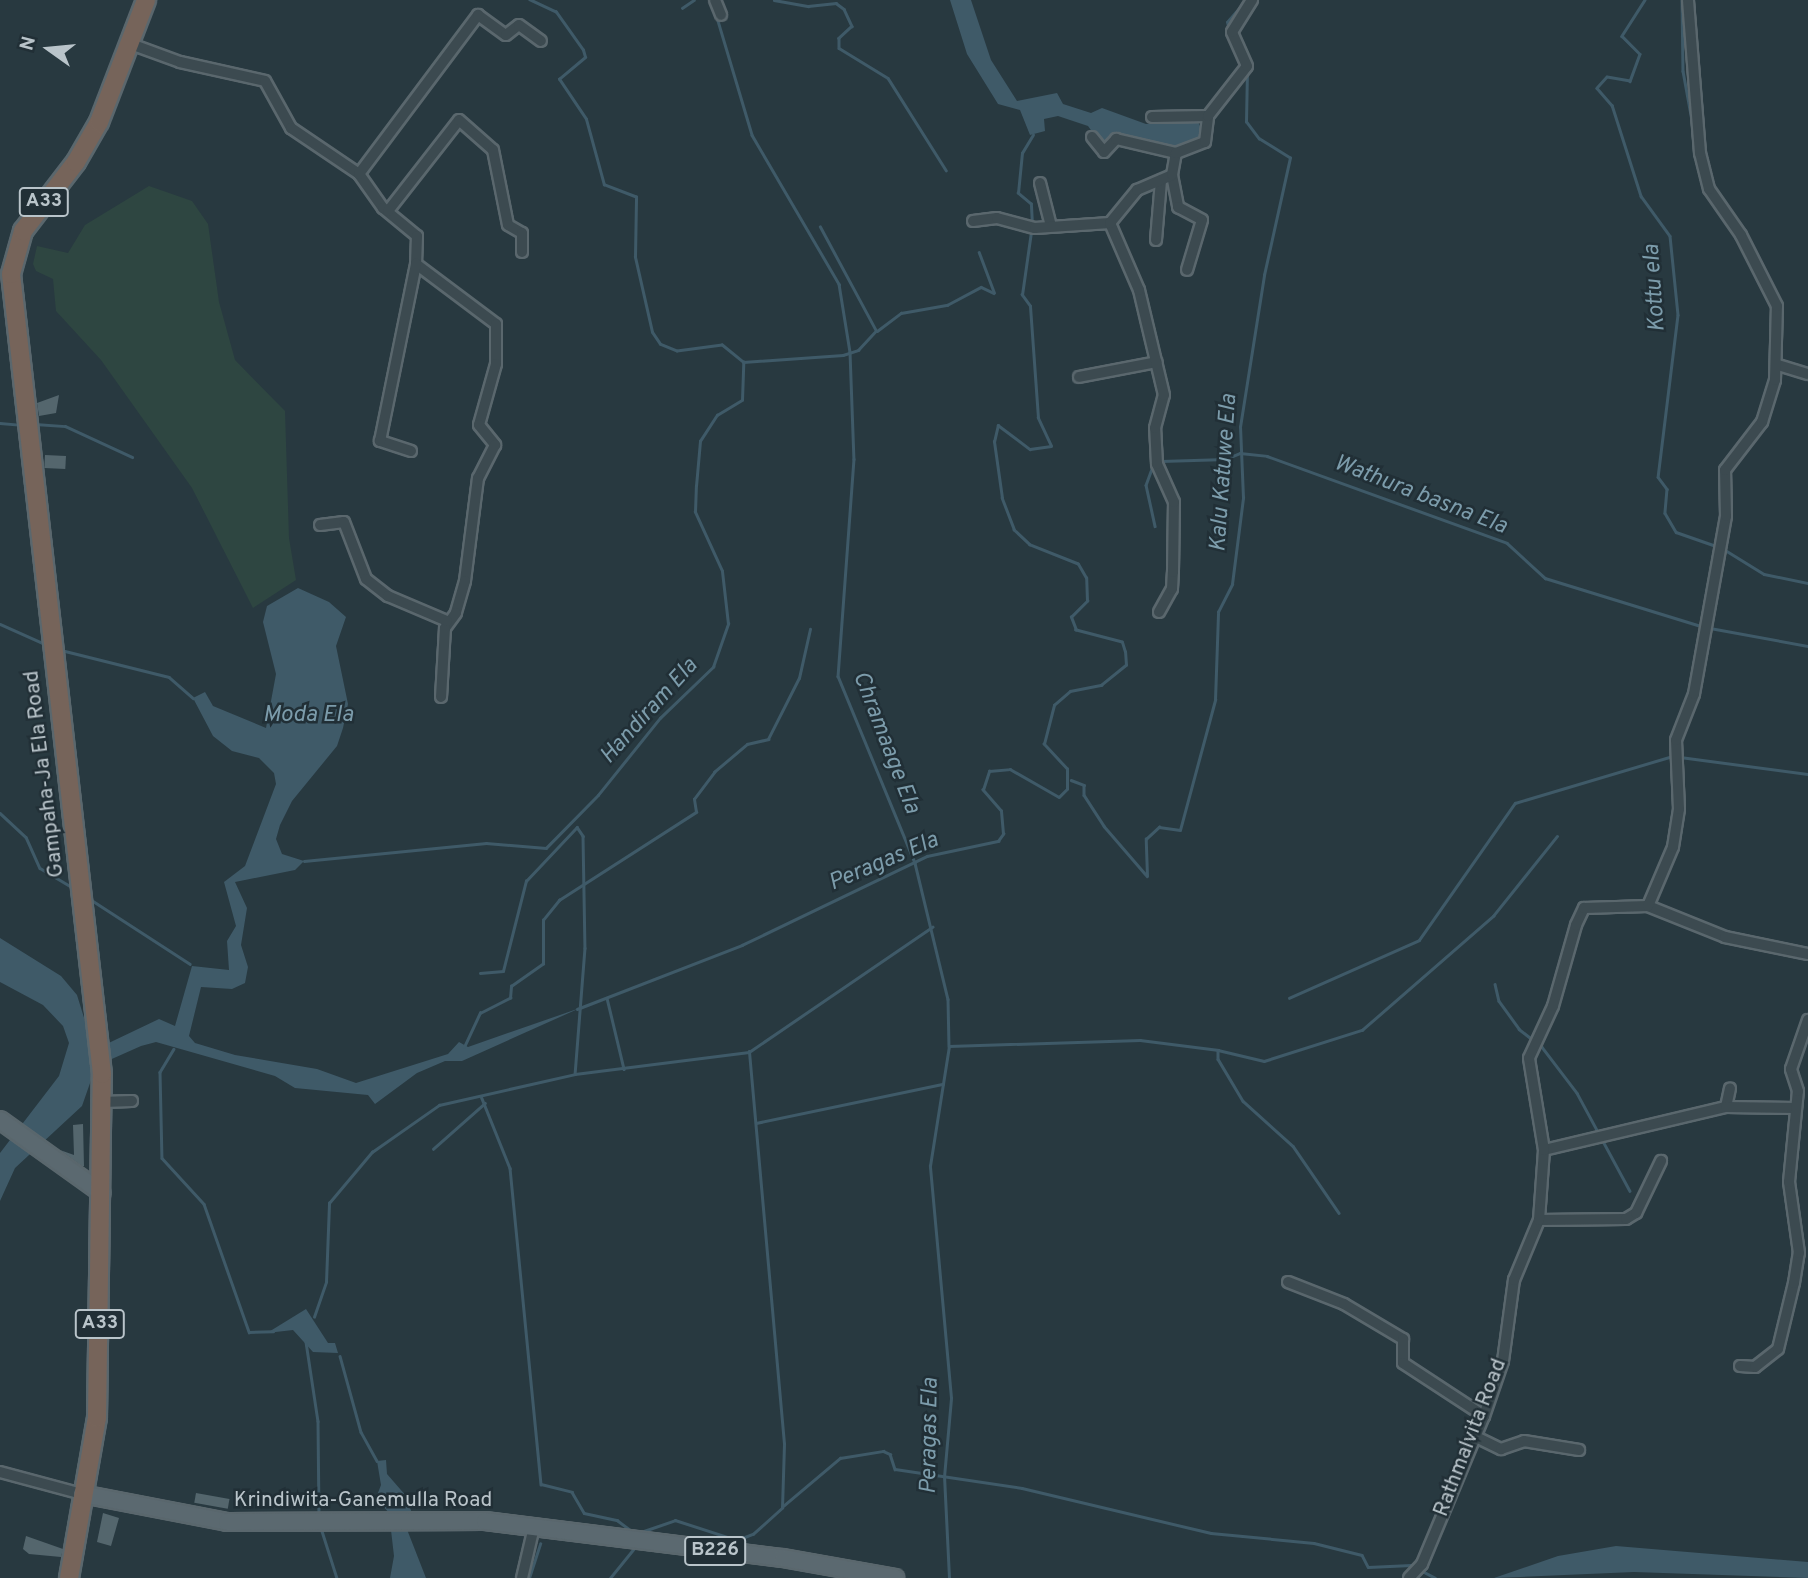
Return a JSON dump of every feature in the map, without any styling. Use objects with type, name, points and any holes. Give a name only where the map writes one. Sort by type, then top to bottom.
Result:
[{"type":"highway","name":"Gampaha-Ja Ela Road","points":[[69,1578],[97,1418],[102,1068],[28,424],[11,303],[13,251],[97,126],[146,0]]},
{"type":"main road","points":[[5,1124],[102,1193]]},
{"type":"main road","name":"Krindiwita-Ganemulla Road","points":[[82,1494],[227,1522],[413,1520],[534,1527],[895,1578]]},
{"type":"street","points":[[715,0],[721,15]]},
{"type":"street","points":[[1092,137],[1104,152],[1116,139],[1176,153],[1205,142],[1208,116],[1247,66],[1232,32],[1252,0]]},
{"type":"street","points":[[1688,0],[1700,153],[1713,196],[1741,235],[1777,306],[1778,365],[1770,405],[1725,470],[1722,541],[1694,694],[1675,756],[1679,808],[1675,834],[1648,906],[1725,937],[1808,954]]},
{"type":"street","points":[[359,174],[478,15],[506,36],[519,25],[541,41]]},
{"type":"street","points":[[128,43],[180,62],[265,81],[291,128],[359,174],[388,211],[420,242],[380,441],[411,451]]},
{"type":"street","points":[[1152,117],[1208,116]]},
{"type":"street","points":[[388,211],[459,120],[493,150],[508,225],[522,233],[522,252]]},
{"type":"street","points":[[1176,153],[1172,175],[1178,206],[1202,220],[1187,270]]},
{"type":"street","points":[[973,221],[997,218],[1031,228],[1110,223],[1137,190],[1172,175]]},
{"type":"street","points":[[1156,240],[1161,180]]},
{"type":"street","points":[[1040,183],[1051,226]]},
{"type":"street","points":[[1110,223],[1139,290],[1164,396],[1155,428],[1157,462],[1174,502],[1171,589],[1158,612]]},
{"type":"street","points":[[416,264],[496,324],[496,364],[479,425],[495,445],[478,478],[464,581],[456,613],[447,621],[441,697]]},
{"type":"street","points":[[1079,377],[1157,362]]},
{"type":"street","points":[[1778,365],[1808,374]]},
{"type":"street","points":[[320,525],[344,522],[366,579],[388,596],[447,621]]},
{"type":"street","name":"Rathmalvita Road","points":[[1416,1571],[1476,1437],[1503,1362],[1514,1280],[1539,1220],[1544,1150],[1529,1072],[1535,1042],[1553,1006],[1576,925],[1584,908],[1648,906]]},
{"type":"street","points":[[1740,1366],[1755,1367],[1773,1354],[1786,1321],[1799,1252],[1789,1182],[1795,1108],[1793,1055],[1808,1020]]},
{"type":"street","points":[[1726,1107],[1730,1088]]},
{"type":"street","points":[[102,1102],[132,1101]]},
{"type":"street","points":[[1544,1150],[1726,1107],[1795,1108]]},
{"type":"street","points":[[1539,1220],[1626,1219],[1636,1213],[1661,1161]]},
{"type":"street","points":[[1288,1282],[1344,1304],[1403,1339],[1404,1363],[1484,1416]]},
{"type":"street","points":[[1476,1437],[1501,1449],[1524,1441],[1579,1450]]},
{"type":"street","points":[[0,1472],[82,1494]]},
{"type":"street","points":[[522,1578],[534,1527]]},
{"type":"green space","points":[[149,186],[192,201],[208,224],[219,302],[235,360],[285,411],[289,538],[296,580],[253,608],[192,488],[101,360],[56,311],[53,279],[36,271],[33,264],[37,246],[68,253],[85,225]]},
{"type":"water","points":[[950,0],[971,0],[991,60],[1017,101],[1057,93],[1063,104],[1091,113],[1102,108],[1146,124],[1197,119],[1204,135],[1166,151],[1157,143],[1121,137],[1103,147],[1088,126],[1058,116],[1044,119],[1045,131],[1030,135],[1020,110],[998,104],[967,54]]},
{"type":"water","name":"Moda Ela","points":[[298,588],[329,602],[346,617],[336,646],[348,704],[343,728],[337,746],[292,801],[280,825],[276,839],[282,854],[304,861],[295,870],[235,882],[247,908],[241,945],[248,967],[245,983],[232,989],[201,987],[189,1036],[195,1043],[235,1055],[317,1069],[356,1083],[448,1054],[459,1042],[468,1047],[580,1008],[462,1061],[445,1061],[417,1073],[375,1104],[368,1095],[295,1088],[275,1076],[156,1042],[141,1046],[96,1066],[82,1106],[15,1168],[0,1201],[0,1153],[59,1076],[69,1043],[63,1026],[43,1005],[0,982],[0,938],[61,976],[77,995],[94,1050],[159,1019],[175,1026],[192,966],[229,970],[227,941],[236,926],[224,882],[245,866],[276,784],[274,773],[259,758],[232,751],[213,736],[193,698],[205,692],[213,706],[266,728],[276,674],[263,622],[267,606]]},
{"type":"water","points":[[306,1309],[328,1343],[335,1343],[338,1353],[313,1352],[293,1330],[267,1333]]},
{"type":"water","points":[[386,1460],[387,1474],[407,1497],[412,1514],[406,1514],[408,1532],[426,1578],[390,1578],[394,1556],[389,1513],[376,1498],[381,1485],[377,1461]]},
{"type":"water","points":[[1616,1546],[1808,1562],[1808,1578],[1634,1572],[1494,1578],[1558,1556]]},
{"type":"building","points":[[59,395],[56,413],[39,416],[37,403]]},
{"type":"building","points":[[45,455],[66,456],[65,469],[44,468]]},
{"type":"building","points":[[83,1124],[82,1166],[60,1150],[74,1155],[73,1125]]},
{"type":"building","points":[[196,1493],[229,1499],[228,1509],[194,1503]]},
{"type":"building","points":[[103,1513],[119,1518],[111,1546],[97,1542]]},
{"type":"building","points":[[26,1536],[63,1549],[61,1557],[29,1554],[23,1549]]},
{"type":"waterway","name":"Handiram Ela","points":[[304,861],[486,843],[546,848],[598,795],[660,718],[713,667],[728,624],[722,571],[695,512],[696,486],[700,441],[717,415],[742,400],[743,362],[722,345],[677,351],[660,344],[652,332],[635,257],[636,197],[604,185],[586,119],[559,79],[585,57],[583,50],[556,12],[530,0]]},
{"type":"waterway","points":[[682,8],[694,0]]},
{"type":"waterway","points":[[774,0],[808,6],[836,3],[844,9],[852,26],[839,38],[839,48],[888,78],[946,170]]},
{"type":"waterway","name":"Kalu Katuwe Ela","points":[[1231,42],[1227,22],[1246,0]]},
{"type":"waterway","name":"Kottu ela","points":[[1645,0],[1622,36],[1640,54],[1630,81],[1607,77],[1597,88],[1612,105],[1641,196],[1670,236],[1678,315],[1658,477],[1667,489],[1665,513],[1676,532],[1716,546]]},
{"type":"waterway","points":[[1682,0],[1683,71],[1704,187]]},
{"type":"waterway","name":"Chramaage Ela","points":[[716,14],[752,135],[839,284],[850,352],[854,459],[838,676],[915,863],[948,999],[949,1046],[1140,1040],[1218,1050],[1218,1059],[1243,1101],[1293,1146],[1339,1213]]},
{"type":"waterway","name":"Kalu Katuwe Ela","points":[[1071,780],[1084,785],[1084,795],[1104,826],[1147,876],[1146,839],[1159,827],[1180,830],[1215,700],[1218,612],[1232,584],[1243,498],[1240,427],[1264,275],[1290,158],[1259,139],[1246,122],[1247,71]]},
{"type":"waterway","name":"Peragas Ela","points":[[1032,225],[1031,204],[1018,193],[1022,153],[1033,135]]},
{"type":"waterway","points":[[743,362],[843,355],[858,350],[876,331],[820,227]]},
{"type":"waterway","name":"Peragas Ela","points":[[577,1009],[742,945],[927,856],[998,841],[1003,834],[1001,811],[983,790],[989,771],[1010,769],[1059,797],[1067,789],[1067,769],[1044,744],[1054,705],[1070,691],[1101,685],[1126,665],[1122,642],[1076,630],[1071,617],[1087,601],[1086,578],[1078,564],[1030,545],[1014,530],[1002,498],[994,442],[998,425],[1030,449],[1051,446],[1038,418],[1030,306],[1022,295],[1031,232]]},
{"type":"waterway","points":[[877,331],[901,313],[947,305],[981,287],[994,293],[979,253]]},
{"type":"waterway","points":[[0,423],[21,425]]},
{"type":"waterway","points":[[35,424],[65,426],[132,457]]},
{"type":"waterway","name":"Wathura basna Ela","points":[[1161,461],[1226,459],[1240,453],[1267,456],[1507,543],[1545,578],[1704,627]]},
{"type":"waterway","name":"Wathura basna Ela","points":[[1153,466],[1146,485],[1155,526]]},
{"type":"waterway","name":"Kottu ela","points":[[1722,548],[1764,574],[1808,583]]},
{"type":"waterway","points":[[0,624],[45,644]]},
{"type":"waterway","name":"Wathura basna Ela","points":[[1710,628],[1808,646]]},
{"type":"waterway","name":"Peragas Ela","points":[[464,1047],[480,1013],[510,998],[511,986],[543,964],[543,920],[559,900],[696,812],[694,799],[714,772],[747,744],[768,739],[799,678],[810,629]]},
{"type":"waterway","points":[[61,650],[169,677],[193,698]]},
{"type":"waterway","points":[[1289,998],[1419,940],[1515,803],[1673,756]]},
{"type":"waterway","points":[[1680,757],[1808,774]]},
{"type":"waterway","points":[[0,813],[26,837],[40,868],[73,888]]},
{"type":"waterway","points":[[480,973],[503,971],[526,881],[577,827],[583,836],[585,948],[575,1074]]},
{"type":"waterway","points":[[1218,1050],[1264,1061],[1362,1030],[1493,916],[1557,836]]},
{"type":"waterway","points":[[90,899],[190,964]]},
{"type":"waterway","points":[[314,1317],[326,1282],[329,1203],[372,1152],[439,1105],[575,1074],[749,1052],[932,927]]},
{"type":"waterway","points":[[1495,984],[1499,1001],[1519,1029],[1542,1047],[1577,1093],[1630,1191]]},
{"type":"waterway","points":[[607,998],[624,1069]]},
{"type":"waterway","name":"Peragas Ela","points":[[949,1046],[930,1166],[951,1398],[944,1477],[949,1578]]},
{"type":"waterway","points":[[174,1049],[160,1072],[162,1158],[204,1204],[249,1332],[273,1331]]},
{"type":"waterway","points":[[638,1533],[675,1520],[737,1540],[753,1534],[782,1508],[784,1444],[749,1052]]},
{"type":"waterway","points":[[756,1123],[943,1084]]},
{"type":"waterway","points":[[481,1096],[510,1168],[541,1484],[572,1492],[584,1513],[617,1520],[633,1532]]},
{"type":"waterway","points":[[433,1149],[485,1103]]},
{"type":"waterway","points":[[306,1342],[318,1421],[319,1513]]},
{"type":"waterway","points":[[340,1356],[361,1432],[377,1461]]},
{"type":"waterway","points":[[782,1507],[840,1458],[883,1451],[890,1454],[895,1469],[1022,1488],[1211,1533],[1314,1543],[1362,1555],[1368,1567],[1411,1565],[1435,1578]]},
{"type":"waterway","points":[[321,1528],[337,1578]]},
{"type":"waterway","points":[[529,1578],[540,1544]]},
{"type":"waterway","points":[[610,1578],[635,1547]]}]
